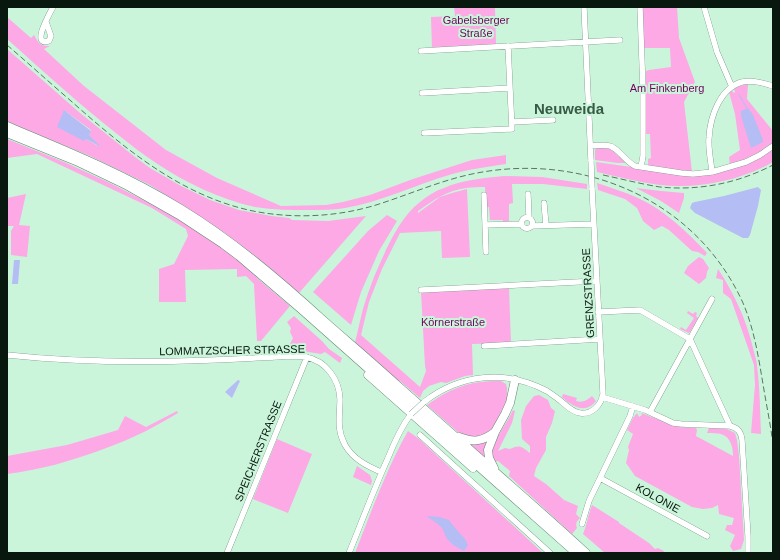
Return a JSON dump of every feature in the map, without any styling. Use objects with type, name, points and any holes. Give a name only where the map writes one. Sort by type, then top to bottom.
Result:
[{"type":"highway","points":[[7,126],[110,170],[166,199],[212,228],[269,272],[586,553]]},
{"type":"highway","points":[[8,134],[76,161],[111,177],[179,214],[208,233],[239,256],[316,322],[576,553]]},
{"type":"highway","points":[[316,322],[322,333],[411,414],[489,482],[501,490],[506,490]]},
{"type":"highway","points":[[498,474],[489,458],[488,450],[495,432],[510,403],[515,380]]},
{"type":"highway","points":[[454,435],[475,441],[482,440],[495,432]]},
{"type":"street","points":[[46,22],[53,7]]},
{"type":"street","name":"GRENZSTRASSE","points":[[584,7],[603,389],[602,397]]},
{"type":"street","points":[[640,7],[644,156],[641,167]]},
{"type":"street","points":[[704,7],[717,52],[732,87]]},
{"type":"street","points":[[421,52],[620,40]]},
{"type":"street","points":[[424,133],[512,128],[508,46]]},
{"type":"street","points":[[712,172],[709,138],[713,116],[719,102],[732,87],[739,83],[751,81],[773,86]]},
{"type":"street","points":[[422,92],[510,88]]},
{"type":"street","points":[[512,122],[553,120]]},
{"type":"street","points":[[591,146],[611,146],[631,164],[641,167],[686,174],[712,172],[746,162],[773,146]]},
{"type":"street","points":[[528,194],[529,218],[532,219],[532,226]]},
{"type":"street","points":[[484,195],[486,252]]},
{"type":"street","points":[[544,203],[546,225]]},
{"type":"street","points":[[522,224],[522,220],[524,218],[529,218]]},
{"type":"street","points":[[485,225],[522,224],[525,228],[528,228],[532,226],[546,225],[594,224]]},
{"type":"street","points":[[421,290],[597,281]]},
{"type":"street","points":[[650,412],[712,299]]},
{"type":"street","points":[[598,312],[640,310],[690,338],[730,426]]},
{"type":"street","points":[[484,346],[600,339]]},
{"type":"street","name":"LOMMATZSCHER STRASSE","points":[[7,355],[99,361],[156,362],[290,356],[307,357],[318,361],[327,368],[337,384],[340,394],[339,424],[345,446],[361,462],[381,472]]},
{"type":"street","name":"SPEICHERSTRASSE","points":[[227,553],[307,357]]},
{"type":"street","points":[[349,553],[381,472],[400,431],[411,414],[424,402],[443,389],[461,382],[490,377],[502,377],[540,388],[579,413],[588,412],[595,408],[599,404],[602,397],[633,406],[681,424],[730,426],[736,428],[740,432],[743,448],[748,553]]},
{"type":"street","points":[[582,524],[587,506],[630,416],[633,406]]},
{"type":"street","points":[[420,435],[550,553]]},
{"type":"street","name":"KOLONIE","points":[[600,478],[707,536]]},
{"type":"green space","name":"Gabelsberger Straße","points":[[454,7],[495,7],[496,45],[432,49],[431,17],[455,16]]},
{"type":"green space","name":"Am Finkenberg","points":[[642,7],[677,7],[679,38],[695,82],[684,102],[692,172],[648,166],[648,159],[651,158],[650,134],[646,134],[646,71],[671,67],[670,48],[644,48]]},
{"type":"green space","points":[[7,17],[31,38],[34,35],[40,44],[50,46],[44,49],[84,86],[166,150],[217,178],[281,206],[326,205],[343,202],[370,195],[472,160],[506,155],[506,164],[456,173],[372,202],[341,209],[282,210],[242,204],[203,190],[179,177],[151,160],[117,134],[7,39]]},
{"type":"green space","points":[[7,49],[80,113],[135,157],[150,168],[181,186],[210,200],[239,210],[289,218],[292,220],[328,221],[366,216],[299,293],[225,233],[150,185],[90,156],[7,122]],"holes":[[[64,110],[91,130],[89,135],[98,146],[86,139]]]},
{"type":"green space","points":[[748,84],[747,99],[773,131],[773,144],[751,158],[730,166],[729,157],[740,150],[735,114],[729,92],[732,91],[734,93],[734,89]]},
{"type":"green space","points":[[7,139],[64,162],[155,206],[159,206],[205,235],[255,273],[257,278],[290,306],[261,341],[257,341],[254,284],[246,276],[237,277],[237,269],[185,270],[186,302],[159,302],[159,269],[174,264],[188,236],[186,229],[152,208],[37,154],[7,158]]},
{"type":"green space","points":[[597,148],[606,148],[615,151],[614,152],[627,163],[595,160],[595,150]]},
{"type":"green space","points":[[773,149],[773,162],[760,169],[733,179],[689,186],[660,185],[597,172],[596,162],[657,172],[694,175],[764,155]]},
{"type":"green space","name":"Körnerstraße","points":[[504,176],[542,177],[587,184],[587,189],[543,184],[512,184],[513,203],[509,204],[509,222],[503,223],[503,220],[490,220],[489,207],[486,207],[485,187],[459,189],[453,191],[440,196],[418,211],[418,213],[440,197],[467,189],[470,257],[442,258],[441,231],[400,233],[382,269],[369,302],[361,335],[420,387],[426,371],[421,292],[509,288],[511,343],[472,344],[473,375],[465,376],[446,383],[441,382],[429,386],[423,391],[420,398],[392,376],[355,342],[364,305],[374,277],[393,236],[405,217],[423,200],[431,194],[451,185],[473,180]]},
{"type":"green space","points":[[597,183],[648,203],[666,215],[707,253],[705,256],[698,252],[692,251],[669,230],[662,226],[654,230],[643,221],[637,208],[625,199],[598,190]]},
{"type":"green space","points":[[636,188],[684,193],[684,198],[679,213],[661,201]]},
{"type":"green space","points":[[26,194],[19,225],[30,226],[27,257],[11,255],[11,231],[14,226],[7,226],[7,198]]},
{"type":"green space","points":[[387,215],[397,221],[379,251],[361,292],[351,325],[313,292],[368,231]]},
{"type":"green space","points":[[699,257],[703,259],[709,268],[706,278],[699,284],[684,273],[688,266]]},
{"type":"green space","points":[[718,269],[739,307],[747,327],[756,359],[761,434],[751,433],[755,385],[754,365],[731,299],[723,293],[723,280],[716,278]]},
{"type":"green space","points":[[688,311],[693,314],[695,312],[697,313],[696,316],[698,318],[689,333],[680,329],[681,327],[686,330],[694,318],[687,313]]},
{"type":"green space","points":[[294,316],[329,349],[342,358],[340,363],[325,352],[321,354],[296,350],[290,344],[293,338],[290,332],[291,328],[287,322]]},
{"type":"green space","points":[[501,381],[506,384],[507,402],[493,429],[476,439],[459,433],[427,405],[442,395],[466,385]]},
{"type":"green space","points":[[563,394],[577,398],[576,401],[585,401],[592,396],[596,401],[588,407],[580,408],[562,397]]},
{"type":"green space","points":[[539,395],[548,400],[551,408],[555,411],[546,437],[546,450],[536,468],[534,476],[546,484],[564,500],[578,506],[576,514],[580,518],[576,525],[577,528],[572,534],[509,476],[510,471],[498,461],[494,462],[491,453],[495,441],[513,410],[515,411],[512,423],[498,451],[505,448],[510,449],[519,446],[530,453],[530,446],[522,439],[521,420],[526,406],[534,396]]},
{"type":"green space","points":[[177,411],[178,413],[146,431],[101,450],[55,465],[7,474],[7,456],[67,445],[118,430],[125,416],[146,427]]},
{"type":"green space","points":[[637,413],[639,417],[642,415],[641,413],[682,427],[696,428],[696,436],[733,456],[732,446],[724,435],[707,433],[709,428],[727,429],[735,433],[739,456],[744,540],[741,549],[733,551],[730,546],[735,535],[725,530],[727,525],[732,525],[734,518],[719,514],[718,505],[712,508],[703,509],[692,507],[635,476],[626,463],[629,450],[628,447],[633,434],[627,430]]},
{"type":"green space","points":[[408,431],[419,439],[543,553],[355,553],[386,476]]},
{"type":"green space","points":[[490,438],[489,464],[466,442]]},
{"type":"green space","points":[[277,439],[312,454],[288,513],[253,499]]},
{"type":"green space","points":[[357,466],[370,475],[372,481],[371,485],[353,477]]},
{"type":"green space","points":[[592,505],[619,522],[649,543],[655,549],[658,548],[664,551],[663,553],[605,553],[583,534]]},
{"type":"water","points":[[748,108],[753,115],[763,140],[763,142],[751,148],[741,116],[741,111]]},
{"type":"water","points":[[64,110],[91,131],[89,135],[99,146],[86,139],[84,141],[57,127]]},
{"type":"water","points":[[758,187],[761,190],[758,206],[748,238],[743,238],[695,213],[690,208],[692,203],[695,202]]},
{"type":"water","points":[[14,260],[20,260],[18,284],[12,284]]},
{"type":"water","points":[[238,380],[240,381],[232,398],[225,392]]},
{"type":"water","points":[[427,516],[449,520],[465,539],[468,545],[464,551],[450,542],[441,527]]},
{"type":"waterway","points":[[739,95],[747,108]]},
{"type":"railway","points":[[7,45],[91,119],[133,153],[155,168],[202,194],[227,204],[253,211],[268,214],[299,216],[315,216],[346,212],[376,205],[460,177],[513,169],[554,170],[593,177],[631,191],[665,210],[696,236],[722,267],[743,303],[751,324],[756,346],[773,445]]},
{"type":"railway","points":[[603,175],[660,187],[690,188],[704,187],[732,181],[746,177],[773,165]]},
{"type":"district","name":"Neuweida","points":[[569,108]]}]
